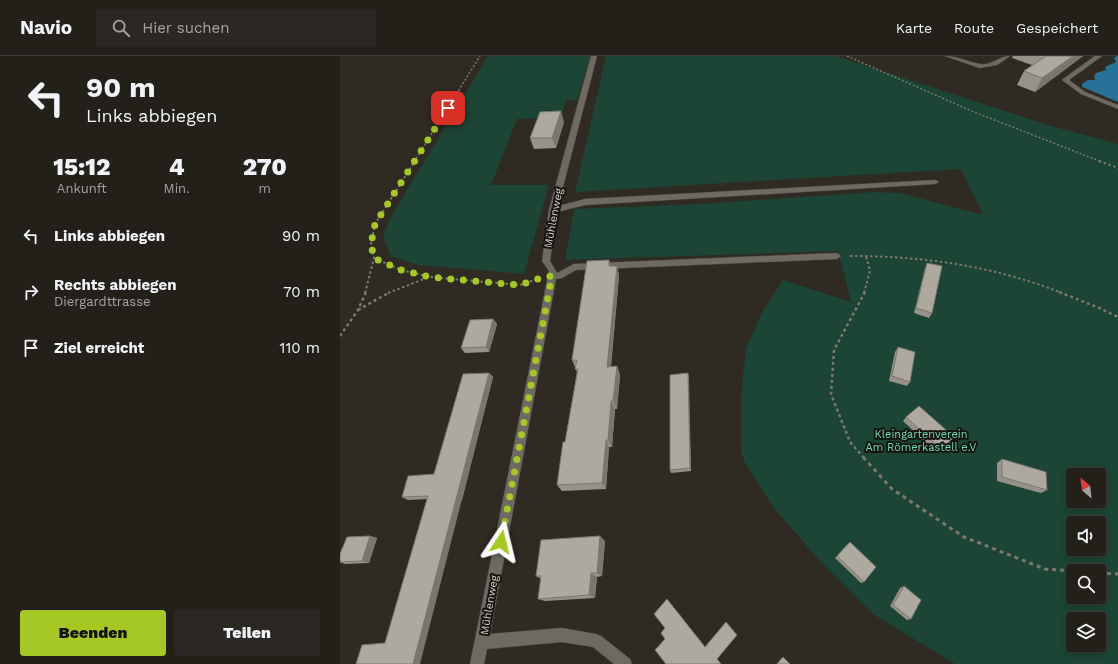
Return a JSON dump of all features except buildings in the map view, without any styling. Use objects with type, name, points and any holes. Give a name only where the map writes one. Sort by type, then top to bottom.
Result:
[{"type":"street","name":"Mühlenweg","points":[[477,664],[553,271],[546,261],[553,210],[594,56]]},
{"type":"street","points":[[948,56],[980,66],[995,64],[1007,56]]},
{"type":"street","points":[[1099,56],[1065,80],[1083,93],[1118,107]]},
{"type":"street","points":[[553,210],[585,202],[935,182]]},
{"type":"street","points":[[552,276],[559,276],[574,267],[837,256]]},
{"type":"street","points":[[482,642],[562,635],[596,641],[625,664]]},
{"type":"path","points":[[340,336],[358,310],[366,292],[374,258],[371,244],[375,224],[480,56]]},
{"type":"path","points":[[847,56],[974,112],[1118,168]]},
{"type":"path","points":[[1066,570],[1045,569],[964,536],[892,489],[850,442],[831,394],[834,350],[865,292],[870,271],[866,256],[903,256],[946,261],[1002,272],[1049,287],[1118,317]]},
{"type":"path","points":[[374,258],[401,270],[430,277],[520,285],[544,277],[552,276]]},
{"type":"path","points":[[358,310],[404,285],[430,277]]},
{"type":"path","points":[[1106,573],[1118,574]]},
{"type":"green space","points":[[488,56],[590,56],[577,100],[566,100],[561,118],[517,119],[491,185],[549,185],[524,274],[418,265],[391,256],[383,236],[392,215]]},
{"type":"green space","name":"Kleingartenverein Am Römerkastell e.V","points":[[606,56],[836,56],[1048,125],[1118,144],[1118,664],[955,664],[873,614],[820,561],[773,507],[744,461],[741,450],[741,396],[746,348],[764,309],[783,280],[851,302],[838,251],[565,260],[574,209],[700,204],[875,192],[900,193],[983,215],[961,169],[575,192]]},
{"type":"water","points":[[1117,56],[1118,102],[1082,87],[1082,84],[1088,80],[1095,80],[1094,76],[1096,73],[1106,70],[1105,67],[1116,62],[1114,58]]},
{"type":"route","points":[[448,108],[375,224],[371,244],[374,258],[401,270],[430,277],[520,285],[544,277],[552,276],[508,499],[501,542]]}]
